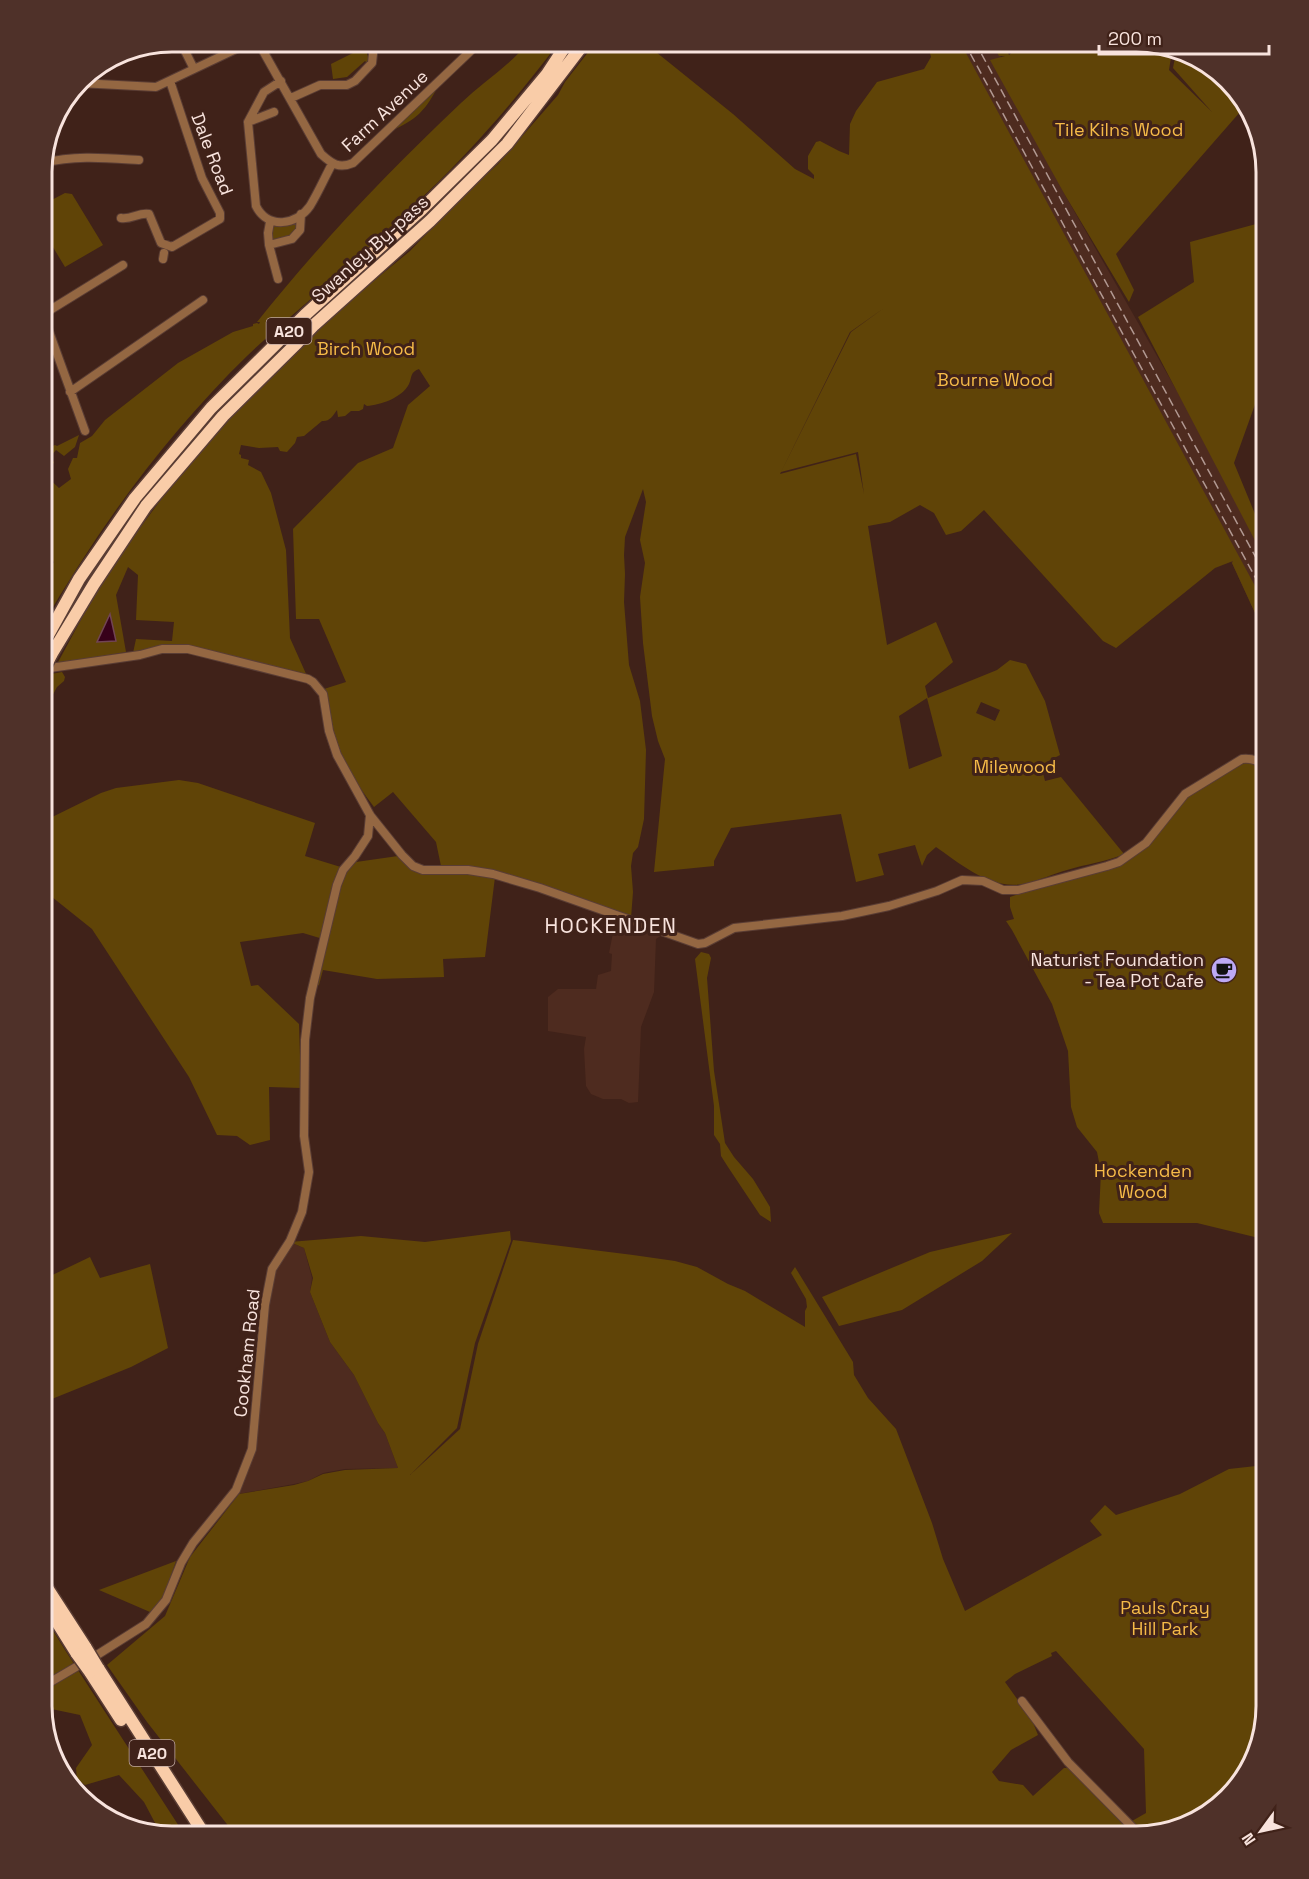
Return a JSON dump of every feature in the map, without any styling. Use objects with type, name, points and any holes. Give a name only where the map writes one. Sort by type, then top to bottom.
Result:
[{"type":"highway","name":"Swanley By-pass","points":[[53,637],[79,579],[135,498],[211,408],[305,315],[422,209],[492,140],[547,74],[561,52]]},
{"type":"highway","name":"Swanley By-pass","points":[[53,642],[146,506],[223,417],[314,325],[430,221],[507,144],[577,52]]},
{"type":"highway","name":"A20","points":[[52,1596],[189,1826]]},
{"type":"highway","name":"A20","points":[[52,1614],[66,1637],[86,1652]]},
{"type":"highway","points":[[52,1620],[66,1637]]},
{"type":"highway","name":"A20","points":[[94,1670],[199,1826]]},
{"type":"street","points":[[186,52],[194,69]]},
{"type":"street","points":[[93,84],[156,87],[230,52]]},
{"type":"street","name":"Farm Avenue","points":[[264,52],[321,154],[332,164],[346,166],[353,163],[469,52]]},
{"type":"street","points":[[291,98],[320,85],[347,85],[356,81],[372,63],[374,54]]},
{"type":"street","name":"Dale Road","points":[[121,218],[128,219],[143,213],[149,214],[164,256],[172,247],[220,219],[220,213],[202,178],[170,81]]},
{"type":"street","points":[[281,81],[264,92],[248,122],[256,206],[270,222],[282,222],[301,214],[309,207],[332,164]]},
{"type":"street","points":[[248,122],[274,112]]},
{"type":"street","points":[[54,161],[88,157],[139,160]]},
{"type":"street","points":[[269,244],[292,238],[300,230],[301,214]]},
{"type":"street","points":[[270,222],[269,244],[278,279]]},
{"type":"street","points":[[161,243],[172,247]]},
{"type":"street","points":[[53,309],[123,265]]},
{"type":"street","points":[[70,392],[203,300]]},
{"type":"street","points":[[53,343],[84,431]]},
{"type":"street","points":[[53,669],[140,655],[162,649],[188,649],[313,682],[323,693],[329,731],[337,755],[370,815],[413,866],[423,870],[468,870],[494,874],[698,944],[705,943],[734,928],[842,916],[889,906],[929,894],[962,880],[983,881],[1003,890],[1018,891],[1119,862],[1146,843],[1185,794],[1242,759],[1256,760]]},
{"type":"street","name":"Cookham Road","points":[[86,1652],[146,1624],[166,1600],[187,1553],[236,1490],[252,1449],[265,1305],[272,1269],[290,1241],[302,1212],[309,1172],[304,1136],[304,1040],[309,998],[337,885],[343,870],[368,836],[370,815]]},
{"type":"street","points":[[368,836],[382,831]]},
{"type":"street","points":[[52,1681],[76,1667]]},
{"type":"street","points":[[1022,1701],[1068,1762],[1132,1826]]},
{"type":"shaded area","points":[[957,53],[999,53],[1065,195],[1256,527],[1256,615],[1232,563],[1209,526],[1148,389]]},
{"type":"shaded area","points":[[110,614],[116,641],[97,642]]},
{"type":"shaded area","points":[[616,918],[662,935],[656,939],[654,992],[641,1027],[638,1102],[629,1103],[621,1099],[603,1099],[591,1094],[586,1086],[584,1049],[586,1037],[548,1031],[548,997],[558,989],[596,989],[598,975],[611,971],[612,954],[609,953]]},
{"type":"shaded area","points":[[290,1242],[304,1248],[312,1278],[310,1292],[330,1342],[354,1375],[385,1433],[398,1468],[345,1469],[323,1473],[308,1481],[233,1495],[252,1450],[273,1269]]},
{"type":"green space","points":[[355,52],[367,52],[369,60],[368,64],[365,61],[347,77],[333,79],[331,64]]},
{"type":"green space","points":[[519,52],[551,52],[509,106],[454,166],[217,386],[161,450],[135,484],[86,554],[53,608],[53,482],[59,488],[71,479],[68,469],[73,458],[77,458],[80,443],[92,436],[105,420],[178,363],[233,332],[259,324],[260,322],[257,322],[330,237],[407,155],[461,103]]},
{"type":"green space","points":[[588,52],[657,52],[733,114],[795,169],[814,179],[814,175],[808,169],[808,156],[816,142],[820,141],[849,155],[850,124],[856,111],[877,82],[924,69],[931,57],[930,53],[966,53],[1256,588],[1256,615],[1233,561],[1215,568],[1116,648],[1103,641],[984,510],[961,531],[946,535],[934,513],[920,505],[890,522],[868,526],[887,645],[936,622],[953,662],[925,686],[928,698],[997,670],[1010,660],[1026,664],[1045,701],[1060,755],[1041,765],[1045,781],[1061,777],[1124,854],[1032,882],[1014,885],[1002,884],[978,875],[936,847],[927,855],[922,866],[915,845],[878,854],[884,875],[856,882],[841,814],[731,828],[714,861],[714,866],[654,872],[665,759],[652,716],[643,643],[640,597],[645,563],[640,540],[646,502],[643,489],[625,537],[624,555],[624,602],[629,665],[640,701],[646,750],[644,819],[631,866],[633,892],[631,918],[490,870],[465,865],[441,866],[436,842],[393,792],[374,807],[352,775],[336,740],[324,689],[346,682],[319,619],[296,619],[293,529],[358,463],[393,448],[408,405],[430,386],[419,369],[413,373],[406,389],[396,397],[378,404],[367,406],[364,404],[363,409],[351,411],[345,416],[338,417],[337,410],[329,420],[322,421],[304,436],[297,437],[287,452],[280,451],[278,447],[259,448],[241,445],[239,454],[241,458],[249,460],[248,465],[261,472],[271,493],[286,550],[290,638],[307,676],[189,646],[133,653],[136,639],[172,641],[174,622],[136,620],[138,575],[128,567],[116,595],[126,652],[57,664],[96,592],[120,555],[182,471],[226,419],[348,302],[410,251],[464,195],[498,164],[558,95]],"holes":[[[884,308],[851,332],[781,472],[858,452],[864,494],[856,454],[780,474],[850,332]],[[927,698],[942,756],[909,769],[899,716]],[[981,702],[1000,710],[995,721],[976,713]]]},
{"type":"green space","name":"Tile Kilns Wood","points":[[997,53],[1008,53],[1009,55],[1011,53],[1160,55],[1171,58],[1169,70],[1212,112],[1173,68],[1175,59],[1203,73],[1215,82],[1232,100],[1240,112],[1116,254],[1134,290],[1129,302],[1065,195],[990,60],[1005,56],[999,56]]},
{"type":"green space","points":[[440,83],[420,113],[389,132]]},
{"type":"green space","points":[[65,193],[72,194],[103,245],[65,267],[53,247],[53,199]]},
{"type":"green space","points":[[301,215],[300,230],[292,238],[269,244],[270,222]]},
{"type":"green space","points":[[1256,224],[1256,402],[1234,463],[1256,516],[1256,542],[1138,317],[1194,282],[1190,242]]},
{"type":"green space","points":[[79,435],[75,447],[64,456],[56,450],[53,454],[53,446]]},
{"type":"green space","points":[[62,672],[65,677],[53,695],[53,674]]},
{"type":"green space","name":"Hockenden Wood","points":[[1252,759],[1256,762],[1256,1237],[1197,1223],[1103,1223],[1099,1213],[1101,1172],[1097,1152],[1077,1127],[1071,1107],[1068,1051],[1052,1004],[1006,921],[1014,919],[1010,897],[1067,877],[1119,864],[1133,857],[1147,844],[1185,795],[1242,760]]},
{"type":"green space","points":[[179,780],[198,783],[315,823],[305,856],[344,868],[323,939],[303,933],[240,942],[251,986],[258,985],[299,1024],[301,1088],[269,1087],[270,1140],[250,1145],[237,1136],[217,1135],[189,1077],[92,929],[53,897],[53,817],[116,788]]},
{"type":"green space","points":[[398,856],[412,867],[465,871],[495,877],[485,957],[443,959],[444,977],[377,979],[323,970],[319,985],[313,988],[347,870],[356,862]]},
{"type":"green space","points":[[701,952],[709,954],[711,958],[707,978],[714,1071],[725,1143],[753,1179],[770,1207],[771,1222],[760,1215],[728,1167],[721,1156],[720,1144],[714,1135],[714,1106],[695,959]]},
{"type":"green space","name":"Pauls Cray Hill Park","points":[[510,1231],[511,1241],[475,1343],[457,1428],[410,1475],[460,1429],[478,1344],[513,1240],[675,1261],[697,1267],[745,1291],[805,1327],[806,1299],[791,1273],[795,1267],[853,1362],[854,1375],[868,1398],[896,1429],[932,1523],[943,1559],[965,1611],[1102,1535],[1090,1521],[1105,1505],[1116,1515],[1180,1494],[1229,1469],[1256,1466],[1255,1722],[1247,1752],[1232,1779],[1209,1802],[1182,1817],[1152,1825],[1137,1826],[1132,1821],[1146,1813],[1144,1749],[1056,1651],[1051,1653],[1052,1656],[1015,1674],[1005,1682],[1032,1720],[1038,1735],[1011,1750],[992,1772],[999,1781],[1023,1785],[1033,1796],[1064,1768],[1070,1768],[1127,1826],[228,1826],[147,1722],[107,1665],[165,1616],[190,1557],[239,1494],[294,1485],[323,1474],[345,1470],[398,1468],[385,1433],[354,1375],[330,1342],[310,1292],[313,1278],[304,1248],[290,1242],[361,1236],[425,1242]]},
{"type":"green space","points":[[1012,1233],[982,1261],[902,1310],[839,1326],[822,1297],[930,1252]]},
{"type":"green space","points":[[90,1257],[100,1278],[150,1264],[168,1348],[131,1367],[52,1399],[52,1275]]},
{"type":"green space","points":[[176,1561],[163,1599],[150,1612],[99,1590]]},
{"type":"green space","points":[[52,1629],[179,1826],[156,1825],[144,1802],[119,1775],[85,1785],[77,1779],[76,1768],[92,1745],[80,1715],[52,1709]]},
{"type":"railway","points":[[970,53],[1256,579]]},
{"type":"railway","points":[[981,53],[1256,558]]},
{"type":"place","name":"Naturist Foundation - Tea Pot Cafe","points":[[1224,970]]},
{"type":"district","name":"HOCKENDEN","points":[[611,926]]},
{"type":"park label","name":"Birch Wood","points":[[366,349]]},
{"type":"park label","name":"Bourne Wood","points":[[995,380]]},
{"type":"park label","name":"Milewood","points":[[1015,767]]}]
